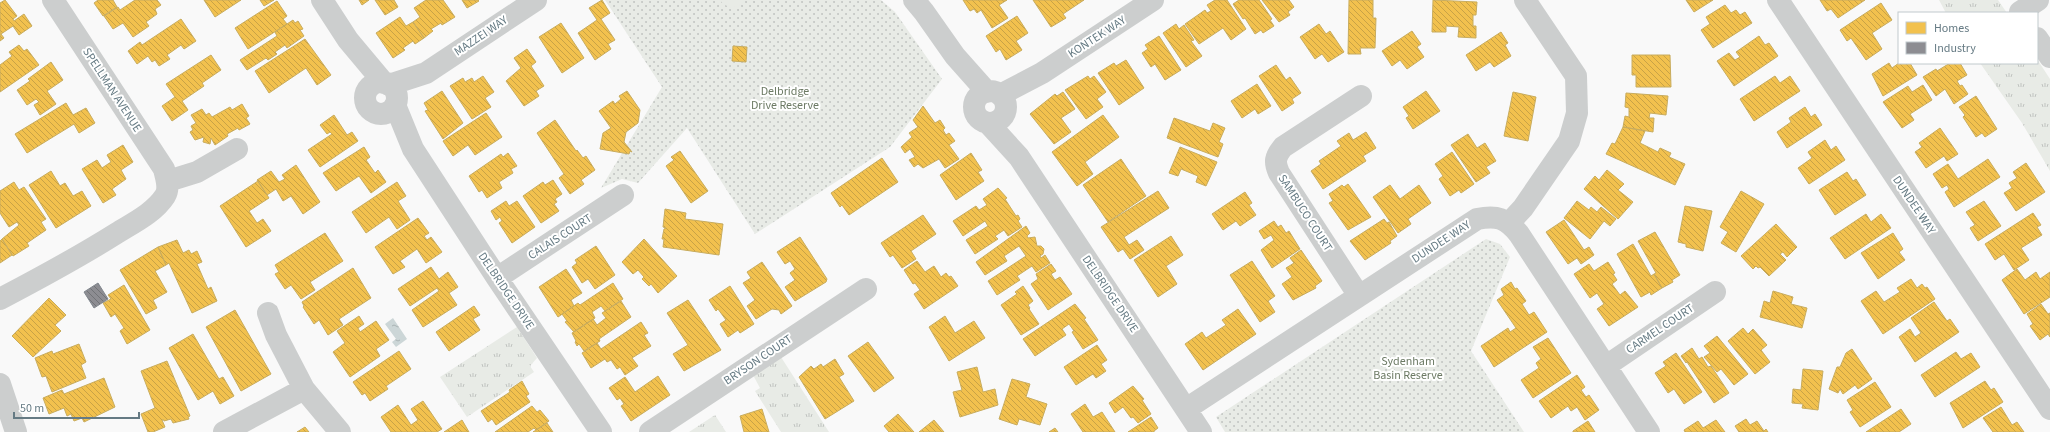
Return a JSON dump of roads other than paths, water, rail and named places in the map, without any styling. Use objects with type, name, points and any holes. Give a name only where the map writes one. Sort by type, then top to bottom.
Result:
[{"type":"street","name":"SPELLMAN AVENUE","points":[[53,0],[164,169],[168,181]]},
{"type":"street","points":[[322,0],[348,40],[358,63],[384,97]]},
{"type":"street","name":"MAZZEI WAY","points":[[384,97],[426,73],[536,0]]},
{"type":"street","name":"DELBRIDGE DRIVE","points":[[914,0],[993,107],[1019,157],[1201,432]]},
{"type":"street","name":"KONTEK WAY","points":[[993,107],[1153,0]]},
{"type":"street","points":[[1525,0],[1576,76],[1577,113],[1569,141],[1523,208],[1510,222],[1649,432]]},
{"type":"street","name":"DUNDEE WAY","points":[[1778,0],[2050,409]]},
{"type":"street","points":[[2018,8],[2038,0]]},
{"type":"street","points":[[2038,39],[2050,57]]},
{"type":"street","name":"SAMBUCO COURT","points":[[1359,296],[1279,173],[1275,164],[1276,155],[1282,147],[1361,96]]},
{"type":"street","name":"DELBRIDGE DRIVE","points":[[384,97],[413,149],[497,278],[601,432]]},
{"type":"street","points":[[0,299],[72,261],[140,219],[157,205],[166,194],[168,181],[197,172],[237,149]]},
{"type":"street","name":"CALAIS COURT","points":[[497,278],[623,195]]},
{"type":"street","name":"DUNDEE WAY","points":[[1186,409],[1476,219],[1491,216],[1510,222]]},
{"type":"street","name":"BRYSON COURT","points":[[650,432],[866,289]]},
{"type":"street","name":"CARMEL COURT","points":[[1606,366],[1715,292]]},
{"type":"street","points":[[268,313],[276,335],[304,389],[340,432]]},
{"type":"street","points":[[0,384],[16,432]]},
{"type":"street","points":[[224,432],[304,389]]},
{"type":"water","points":[[393,318],[407,339],[396,347],[392,342],[396,339],[385,324]]},
{"type":"park label","name":"Delbridge Drive Reserve","points":[[785,98]]},
{"type":"park label","name":"Sydenham Basin Reserve","points":[[1408,368]]}]
